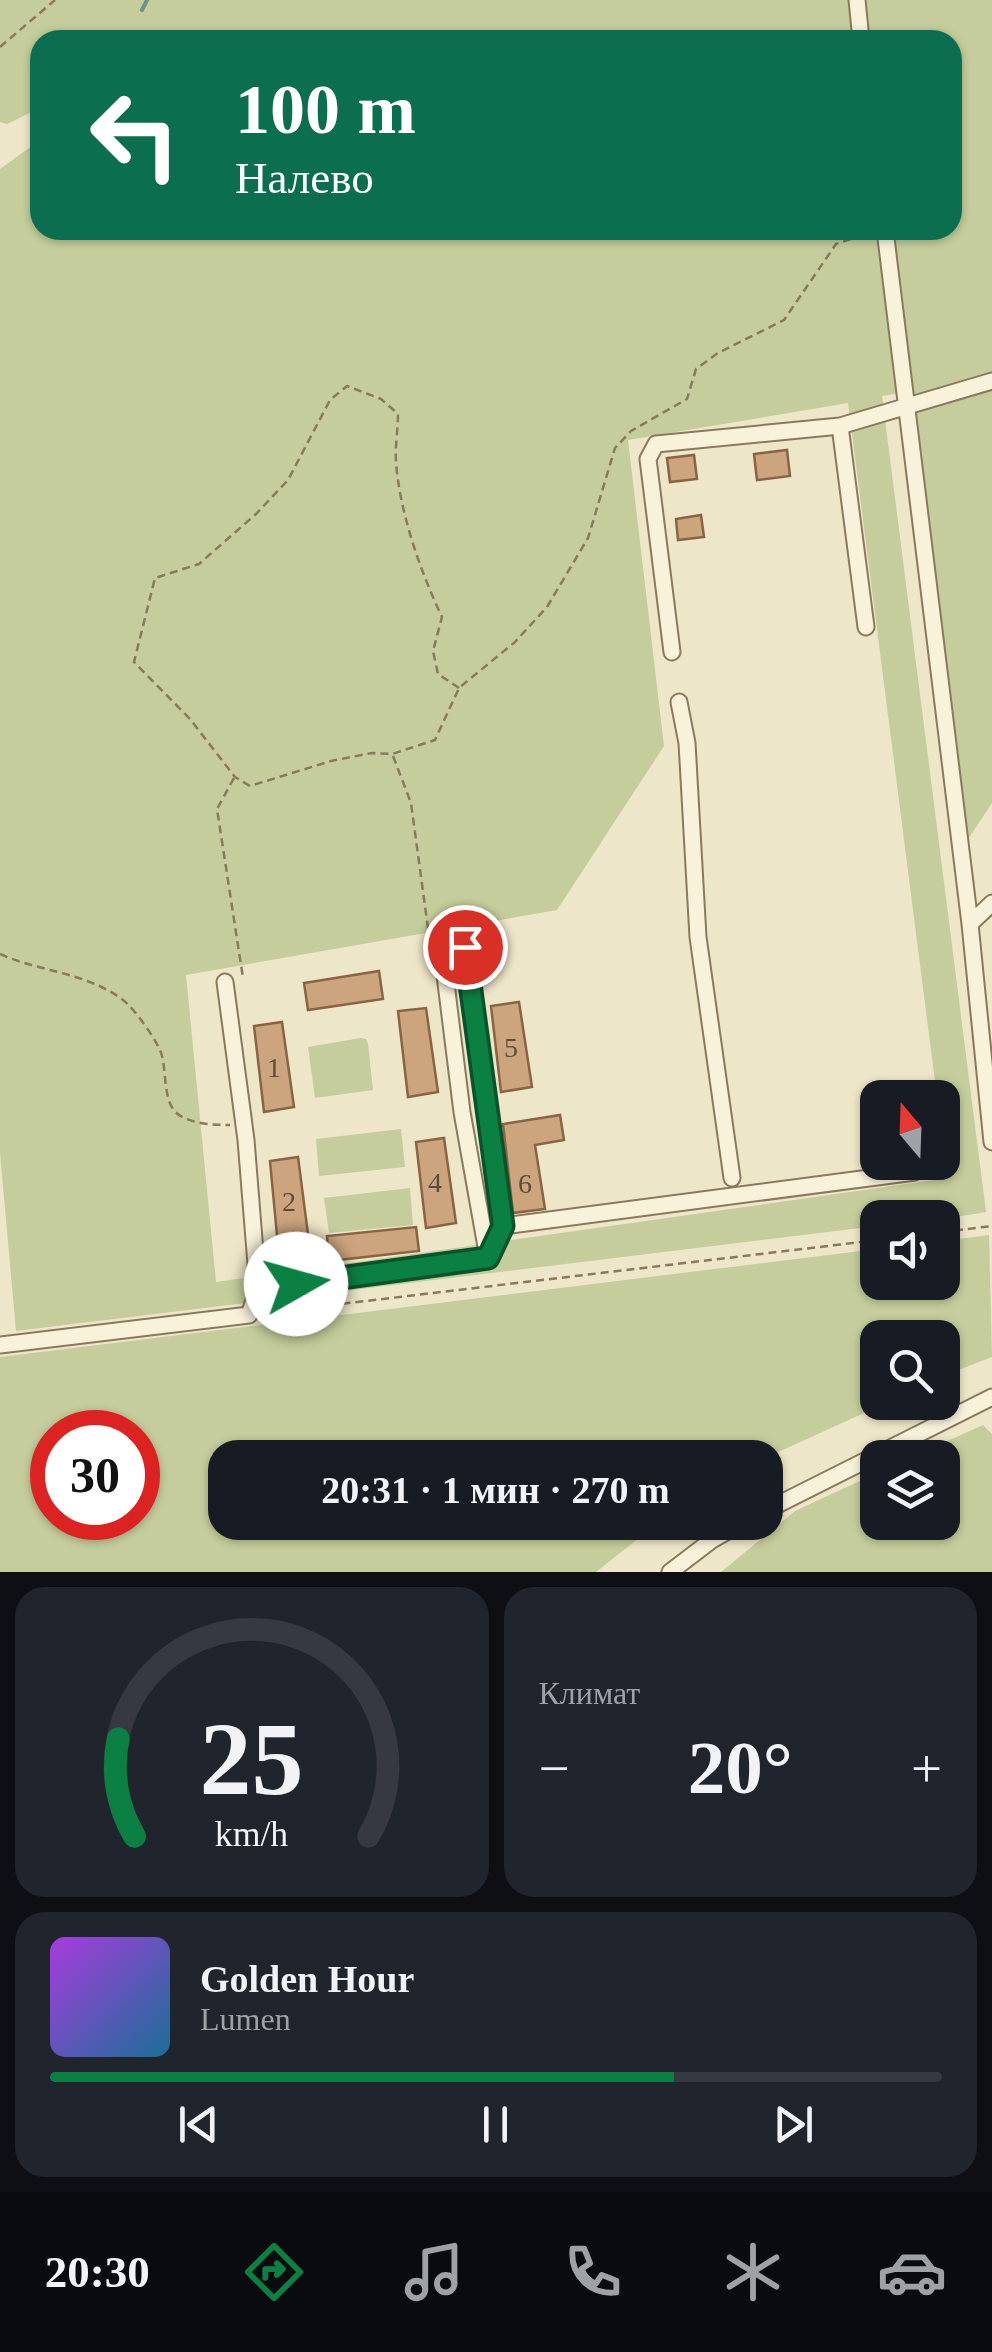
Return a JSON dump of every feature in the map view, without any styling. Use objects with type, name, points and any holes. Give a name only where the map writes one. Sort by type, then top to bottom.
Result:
[{"type":"street","points":[[857,0],[861,30]]},
{"type":"street","points":[[887,240],[970,924],[992,1142]]},
{"type":"street","points":[[672,652],[648,460],[656,444],[840,426],[992,381]]},
{"type":"street","points":[[840,426],[866,627]]},
{"type":"street","points":[[679,702],[686,743],[698,937],[732,1178]]},
{"type":"street","points":[[970,924],[992,903]]},
{"type":"street","points":[[465,947],[503,1226],[488,1258],[462,1112],[442,951],[465,947]]},
{"type":"street","points":[[0,1345],[249,1315],[258,1289],[245,1133],[225,982]]},
{"type":"street","points":[[503,1226],[860,1179]]},
{"type":"street","points":[[258,1289],[488,1258]]},
{"type":"street","points":[[783,1502],[992,1398]]},
{"type":"street","points":[[670,1572],[712,1540]]},
{"type":"path","points":[[0,47],[55,0]]},
{"type":"path","points":[[347,386],[381,398],[398,414],[396,460],[405,520],[442,618],[433,651],[438,674],[458,688],[436,740],[392,754],[331,760],[250,786],[235,776],[190,719],[134,662],[154,578],[199,564],[288,480],[330,400],[347,386]]},
{"type":"path","points":[[392,754],[411,803],[432,952]]},
{"type":"path","points":[[235,776],[217,809],[243,978]]},
{"type":"path","points":[[0,954],[76,975],[124,1000],[162,1050],[170,1106],[178,1114],[206,1125],[245,1133]]},
{"type":"path","points":[[960,1230],[992,1226]]},
{"type":"path","points":[[249,1315],[860,1242]]},
{"type":"green space","points":[[0,0],[992,0],[992,803],[965,844],[913,391],[882,396],[986,1212],[960,1216],[960,1200],[860,1200],[860,1228],[16,1331],[0,1153],[0,169],[30,147],[30,240],[962,240],[962,30],[30,30],[30,113],[7,124],[0,122]],"holes":[[[848,403],[935,1080],[960,1080],[960,1180],[934,1180],[216,1282],[186,975],[557,910],[664,746],[628,440]]]},
{"type":"green space","points":[[361,1038],[368,1044],[373,1090],[315,1098],[308,1047]]},
{"type":"green space","points":[[401,1129],[405,1167],[319,1176],[316,1139]]},
{"type":"green space","points":[[410,1188],[413,1225],[329,1233],[324,1198]]},
{"type":"green space","points":[[989,1235],[992,1357],[960,1369],[960,1320],[860,1320],[860,1415],[783,1450],[783,1440],[208,1440],[208,1540],[636,1540],[596,1572],[0,1572],[0,1357],[860,1251],[860,1300],[960,1300],[960,1239]]},
{"type":"green space","points":[[983,1425],[992,1434],[992,1572],[721,1572],[760,1540],[783,1540],[783,1521],[795,1511],[860,1481],[860,1540],[960,1540],[960,1440],[950,1440]]},
{"type":"building","points":[[787,450],[790,476],[757,480],[754,454]]},
{"type":"building","points":[[694,455],[697,479],[670,482],[667,458]]},
{"type":"building","points":[[701,515],[704,537],[678,540],[676,519]]},
{"type":"building","points":[[379,971],[383,999],[308,1010],[304,983]]},
{"type":"building","points":[[519,1002],[532,1087],[501,1092],[491,1006]]},
{"type":"building","points":[[426,1008],[438,1092],[408,1097],[398,1011]]},
{"type":"building","points":[[282,1022],[294,1107],[264,1112],[254,1026]]},
{"type":"building","points":[[560,1115],[564,1140],[535,1145],[545,1209],[513,1213],[503,1124]]},
{"type":"building","points":[[444,1138],[456,1223],[426,1228],[416,1142]]},
{"type":"building","points":[[298,1157],[309,1242],[278,1246],[270,1161]]},
{"type":"building","points":[[416,1227],[419,1251],[329,1261],[327,1236]]},
{"type":"waterway","points":[[142,10],[147,0]]},
{"type":"route","points":[[296,1284],[488,1258],[503,1226],[465,947]]}]
